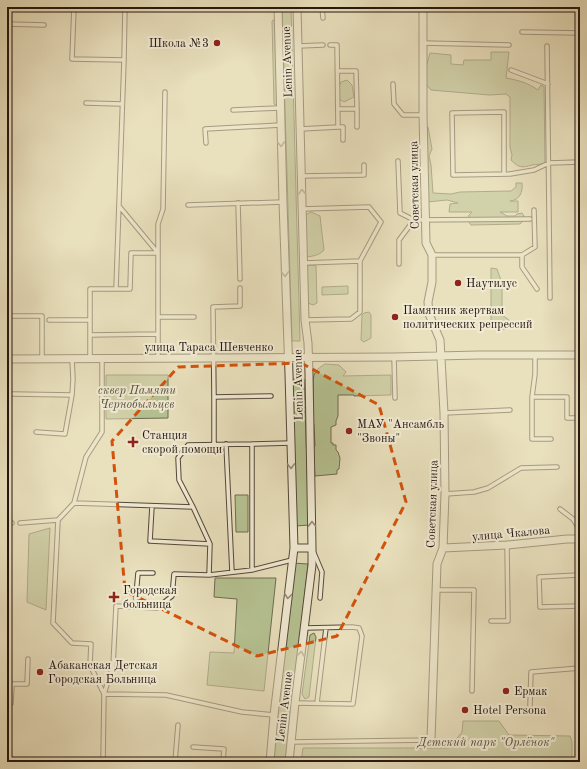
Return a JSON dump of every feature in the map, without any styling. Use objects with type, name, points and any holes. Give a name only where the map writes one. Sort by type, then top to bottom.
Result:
[{"type":"street","name":"Lenin Avenue","points":[[270,762],[274,715],[294,548],[278,7]]},
{"type":"street","name":"Lenin Avenue","points":[[289,762],[312,565],[308,343],[305,320],[297,7]]},
{"type":"street","name":"Советская улица","points":[[423,7],[423,115],[426,243],[432,255],[432,282],[428,302],[428,314],[440,340],[444,413],[445,494],[443,548],[437,564],[431,740]]},
{"type":"street","name":"улица Тараса Шевченко","points":[[7,359],[580,355]]},
{"type":"street","points":[[579,539],[580,614]]},
{"type":"street","name":"улица Чкалова","points":[[443,548],[507,546],[579,539]]},
{"type":"street","points":[[294,548],[312,548]]},
{"type":"street","points":[[580,755],[580,762]]},
{"type":"lane","points":[[74,7],[72,59],[124,60]]},
{"type":"lane","points":[[116,289],[125,7]]},
{"type":"lane","points":[[322,7],[323,18]]},
{"type":"lane","points":[[7,24],[44,25]]},
{"type":"lane","points":[[522,32],[580,33]]},
{"type":"lane","points":[[423,43],[509,45]]},
{"type":"lane","points":[[298,46],[324,45]]},
{"type":"lane","points":[[330,45],[337,45],[338,127]]},
{"type":"lane","points":[[548,46],[550,298]]},
{"type":"lane","points":[[511,70],[548,84]]},
{"type":"lane","points":[[338,71],[356,71],[357,126]]},
{"type":"lane","points":[[393,84],[394,104],[403,115],[423,115]]},
{"type":"lane","points":[[158,358],[158,224],[163,209],[165,92]]},
{"type":"lane","points":[[86,103],[122,104]]},
{"type":"lane","points":[[233,110],[280,108]]},
{"type":"lane","points":[[338,109],[357,109]]},
{"type":"lane","points":[[504,174],[504,112],[452,113],[453,175],[514,174],[534,170],[548,163],[580,162]]},
{"type":"lane","points":[[206,143],[205,129],[281,125]]},
{"type":"lane","points":[[300,129],[343,127],[343,140]]},
{"type":"lane","points":[[398,161],[400,213],[414,220],[530,219]]},
{"type":"lane","points":[[302,176],[364,175],[364,165]]},
{"type":"lane","points":[[188,204],[283,202]]},
{"type":"lane","points":[[238,203],[240,279]]},
{"type":"lane","points":[[119,206],[158,253]]},
{"type":"lane","points":[[302,209],[369,207],[381,222],[360,261],[360,312],[351,319],[305,320]]},
{"type":"lane","points":[[432,255],[522,255],[535,247],[534,210]]},
{"type":"lane","points":[[399,264],[399,240],[414,220]]},
{"type":"lane","points":[[90,359],[90,289],[130,289],[131,254],[158,253]]},
{"type":"lane","points":[[522,255],[522,267],[537,289]]},
{"type":"lane","points":[[304,263],[360,261]]},
{"type":"lane","points":[[214,444],[213,306],[240,306],[240,288]]},
{"type":"lane","points":[[7,316],[42,316],[42,359]]},
{"type":"lane","points":[[158,318],[194,317]]},
{"type":"lane","points":[[49,320],[90,320]]},
{"type":"lane","points":[[90,335],[158,334]]},
{"type":"lane","points":[[535,356],[532,397],[532,439],[551,439]]},
{"type":"lane","points":[[394,357],[395,398]]},
{"type":"lane","points":[[36,432],[65,434],[72,395],[72,359]]},
{"type":"lane","points":[[102,359],[102,432],[86,457],[74,503],[58,520],[53,623],[72,643],[91,644],[90,665],[104,694]]},
{"type":"lane","points":[[13,394],[72,395]]},
{"type":"lane","points":[[214,398],[272,396]]},
{"type":"lane","points":[[532,397],[567,398],[567,418],[577,418]]},
{"type":"lane","points":[[444,413],[510,410]]},
{"type":"lane","points":[[209,575],[210,544],[179,480],[178,458],[188,445],[291,443]]},
{"type":"lane","points":[[226,444],[232,572]]},
{"type":"lane","points":[[252,444],[252,570]]},
{"type":"lane","points":[[445,494],[474,492],[488,488],[521,468],[557,467]]},
{"type":"lane","points":[[74,503],[193,507]]},
{"type":"lane","points":[[152,506],[150,541],[210,544]]},
{"type":"lane","points":[[560,509],[573,519],[580,530],[579,539]]},
{"type":"lane","points":[[20,523],[58,520]]},
{"type":"lane","points":[[7,524],[12,523]]},
{"type":"lane","points":[[491,621],[508,621],[507,546]]},
{"type":"lane","points":[[312,548],[322,572],[320,598]]},
{"type":"lane","points":[[103,762],[104,694],[113,666],[116,606],[157,608],[172,596],[174,574],[209,575],[252,570],[292,560]]},
{"type":"lane","points":[[135,607],[138,573],[153,573]]},
{"type":"lane","points":[[579,575],[539,577],[540,607],[580,606]]},
{"type":"lane","points":[[436,590],[474,590],[472,691]]},
{"type":"lane","points":[[295,703],[353,704],[362,636],[359,628],[305,628]]},
{"type":"lane","points":[[317,703],[326,628]]},
{"type":"lane","points":[[7,703],[11,703],[12,684],[27,684],[28,660]]},
{"type":"lane","points":[[90,665],[113,666]]},
{"type":"lane","points":[[530,706],[530,672],[580,668]]},
{"type":"lane","points":[[104,694],[166,695],[242,712],[274,715]]},
{"type":"lane","points":[[175,762],[178,725]]},
{"type":"lane","points":[[291,742],[431,740]]},
{"type":"lane","points":[[193,747],[224,749],[223,762]]},
{"type":"highlighted area","points":[[301,363],[379,405],[406,502],[337,636],[257,656],[125,591],[112,441],[178,367]]},
{"type":"green space","points":[[282,7],[291,7],[300,341],[292,341]]},
{"type":"green space","points":[[273,20],[275,21],[276,105],[274,104]]},
{"type":"green space","points":[[491,52],[509,52],[506,78],[523,82],[538,90],[541,85],[544,87],[545,163],[523,167],[516,165],[511,160],[510,97],[506,94],[489,95],[431,90],[425,83],[424,75],[430,53],[451,55],[451,64],[463,65],[464,60],[491,60]]},
{"type":"green space","points":[[347,80],[352,85],[354,97],[344,102],[339,99],[339,87],[341,82]]},
{"type":"green space","points":[[425,127],[428,127],[432,149],[429,156],[433,193],[451,194],[460,192],[511,191],[516,187],[516,183],[522,183],[520,195],[516,199],[510,201],[518,201],[518,212],[500,212],[507,216],[515,216],[522,213],[524,216],[523,221],[520,224],[471,225],[468,221],[469,215],[472,212],[449,212],[450,204],[458,203],[447,200],[427,202]]},
{"type":"green space","points":[[311,212],[320,216],[324,250],[318,255],[306,257],[305,215]]},
{"type":"green space","points":[[307,266],[316,266],[317,303],[313,305],[308,303]]},
{"type":"green space","points":[[491,268],[497,269],[502,283],[502,315],[509,320],[509,328],[499,329],[491,322]]},
{"type":"green space","points":[[348,286],[348,294],[322,295],[322,287]]},
{"type":"green space","points":[[369,312],[371,315],[371,338],[364,342],[361,340],[362,315]]},
{"type":"green space","points":[[325,364],[339,365],[346,372],[343,376],[391,375],[391,395],[338,395],[338,416],[336,425],[331,427],[331,443],[336,445],[336,450],[340,458],[339,469],[337,470],[337,474],[315,476],[313,448],[315,446],[313,423],[313,382],[316,371]]},
{"type":"green space","name":"сквер Памяти Чернобыльцев","points":[[106,375],[168,375],[168,418],[106,419]]},
{"type":"green space","points":[[292,379],[304,379],[309,525],[296,526]]},
{"type":"green space","points":[[235,495],[248,495],[248,532],[236,532]]},
{"type":"green space","points":[[50,528],[46,610],[27,602],[29,534]]},
{"type":"green space","points":[[293,563],[308,564],[286,762],[272,762]]},
{"type":"green space","points":[[215,578],[276,578],[264,691],[207,685],[210,652],[234,653],[237,599],[214,597]]},
{"type":"green space","points":[[314,633],[316,637],[309,697],[305,699],[302,694],[310,635]]},
{"type":"green space","name":"Детский парк \"Орлёнок\"","points":[[463,721],[499,721],[509,735],[570,736],[572,742],[572,762],[301,762],[303,748],[449,748],[462,732]]},
{"type":"place","name":"Школа №3","points":[[217,43]]},
{"type":"place","name":"Наутилус","points":[[458,283]]},
{"type":"place","name":"Памятник жертвам политических репрессий","points":[[395,317]]},
{"type":"place","name":"МАУ \"Ансамбль \"Звоны\"","points":[[349,431]]},
{"type":"place","name":"Станция скорой помощи","points":[[133,442]]},
{"type":"place","name":"Городская больница","points":[[114,597]]},
{"type":"place","name":"Абаканская Детская Городская Больница","points":[[40,672]]},
{"type":"place","name":"Ермак","points":[[506,691]]},
{"type":"place","name":"Hotel Persona","points":[[465,710]]}]
